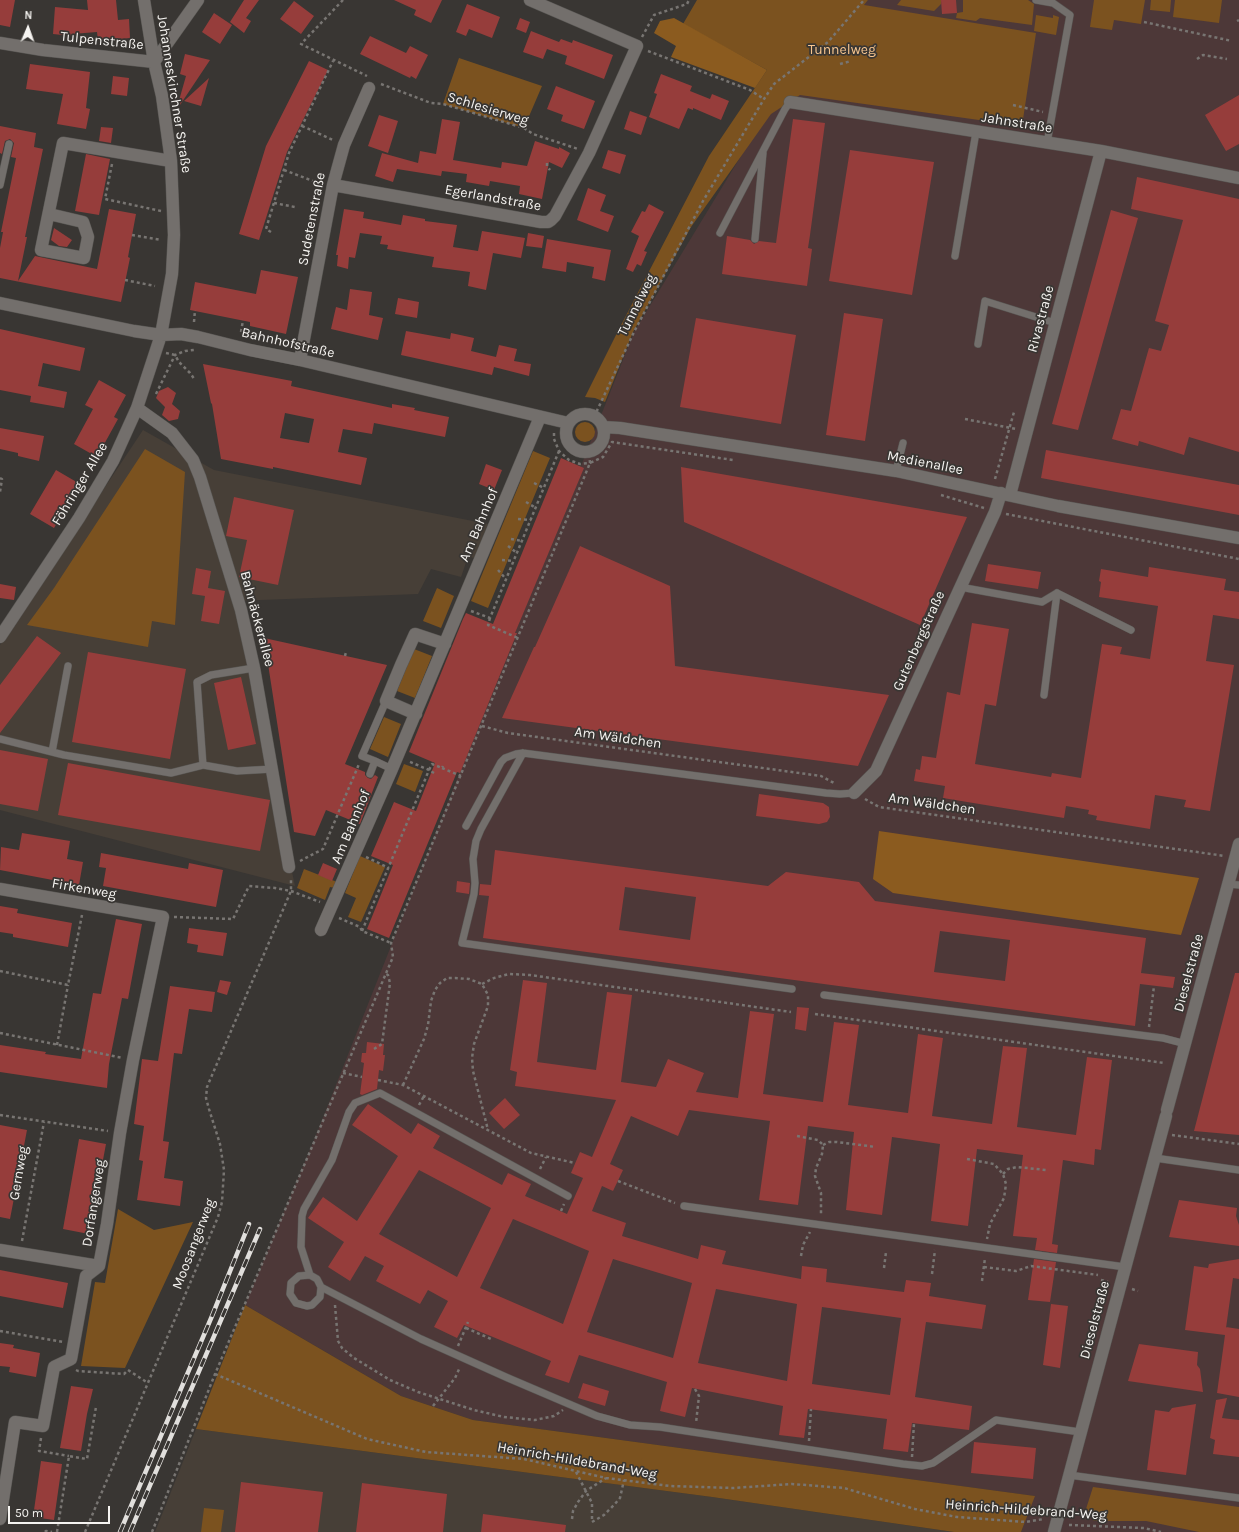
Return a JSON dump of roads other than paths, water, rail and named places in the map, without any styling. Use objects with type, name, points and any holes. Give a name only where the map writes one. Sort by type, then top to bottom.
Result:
[{"type":"street","name":"Johanneskirchner Straße","points":[[144,0],[154,62],[162,96],[171,161],[174,235],[172,274],[161,335]]},
{"type":"street","points":[[154,62],[198,0]]},
{"type":"street","name":"Egerlandstraße","points":[[328,185],[541,222],[548,222],[555,216],[589,153],[637,46],[530,0]]},
{"type":"street","name":"Tulpenstraße","points":[[0,43],[43,50],[154,62]]},
{"type":"street","name":"Sudetenstraße","points":[[300,360],[328,185],[368,82]]},
{"type":"street","name":"Jahnstraße","points":[[790,102],[1102,151],[1239,178]]},
{"type":"street","points":[[49,214],[83,222],[88,237],[84,258],[41,250],[63,142],[171,161]]},
{"type":"street","name":"Rivastraße","points":[[1005,494],[1026,431],[1102,151]]},
{"type":"street","name":"Bahnhofstraße","points":[[0,303],[134,331],[161,335],[181,334],[198,337],[250,350],[300,360],[538,421],[568,423]]},
{"type":"street","name":"Föhringer Allee","points":[[0,637],[79,518],[113,461],[137,408],[161,335]]},
{"type":"street","name":"Bahnäckerallee","points":[[137,408],[172,432],[193,460],[200,477],[241,610],[254,668],[273,769],[289,867]]},
{"type":"street","points":[[583,414],[598,419],[603,427],[604,434],[600,445],[589,458],[571,447],[565,435],[568,423],[577,415],[583,414]]},
{"type":"street","name":"Am Bahnhof","points":[[321,930],[416,714],[538,421]]},
{"type":"street","name":"Medienallee","points":[[603,427],[665,434],[896,471],[1058,506],[1239,538]]},
{"type":"street","name":"Gutenbergstraße","points":[[854,793],[876,771],[960,587],[1005,494]]},
{"type":"street","points":[[416,714],[386,701],[415,634],[445,644]]},
{"type":"street","name":"Dieselstraße","points":[[1055,1527],[1186,1044],[1234,884],[1239,844]]},
{"type":"street","name":"Firkenweg","points":[[0,889],[163,917]]},
{"type":"street","name":"Dorfangerweg","points":[[0,1520],[15,1422],[43,1426],[54,1367],[71,1359],[86,1276],[99,1266],[133,1060],[163,917]]},
{"type":"street","points":[[0,1250],[99,1266]]},
{"type":"lane","points":[[1036,0],[1053,1],[1070,15],[1047,143]]},
{"type":"lane","points":[[720,233],[784,108],[790,102]]},
{"type":"lane","points":[[955,256],[976,132]]},
{"type":"lane","points":[[0,184],[9,144]]},
{"type":"lane","points":[[755,239],[763,149]]},
{"type":"lane","points":[[978,344],[985,301],[1055,323]]},
{"type":"lane","points":[[896,471],[903,443]]},
{"type":"lane","points":[[960,587],[1042,602],[1057,593]]},
{"type":"lane","points":[[1057,593],[1131,630]]},
{"type":"lane","points":[[1044,695],[1057,593]]},
{"type":"lane","points":[[52,752],[68,666]]},
{"type":"lane","points":[[202,765],[197,682],[211,675],[254,668]]},
{"type":"lane","points":[[386,701],[362,756],[392,769]]},
{"type":"lane","points":[[0,739],[52,752],[171,773],[202,765],[237,771],[273,769]]},
{"type":"lane","points":[[466,826],[501,762],[510,756],[523,753],[826,793],[854,793]]},
{"type":"lane","points":[[523,753],[480,829],[476,841],[473,859],[475,883],[474,894],[462,943],[792,989]]},
{"type":"lane","points":[[370,774],[375,761]]},
{"type":"lane","points":[[824,995],[1163,1038],[1186,1044]]},
{"type":"lane","points":[[310,1275],[301,1247],[302,1216],[304,1209],[332,1160],[349,1112],[355,1103],[380,1093],[568,1196]]},
{"type":"lane","points":[[1155,1158],[1239,1170]]},
{"type":"lane","points":[[684,1206],[1125,1267]]},
{"type":"lane","points":[[321,1286],[320,1297],[312,1305],[307,1306],[296,1303],[290,1294],[291,1283],[299,1276],[310,1275],[317,1279],[321,1286],[422,1339],[597,1416],[630,1425],[696,1432],[922,1466],[933,1463],[996,1420],[1080,1432]]},
{"type":"lane","points":[[1069,1475],[1239,1498]]},
{"type":"railway","points":[[120,1532],[212,1316],[249,1224]]},
{"type":"railway","points":[[130,1532],[260,1229]]},
{"type":"park label","name":"Tunnelweg","points":[[842,50]]}]
